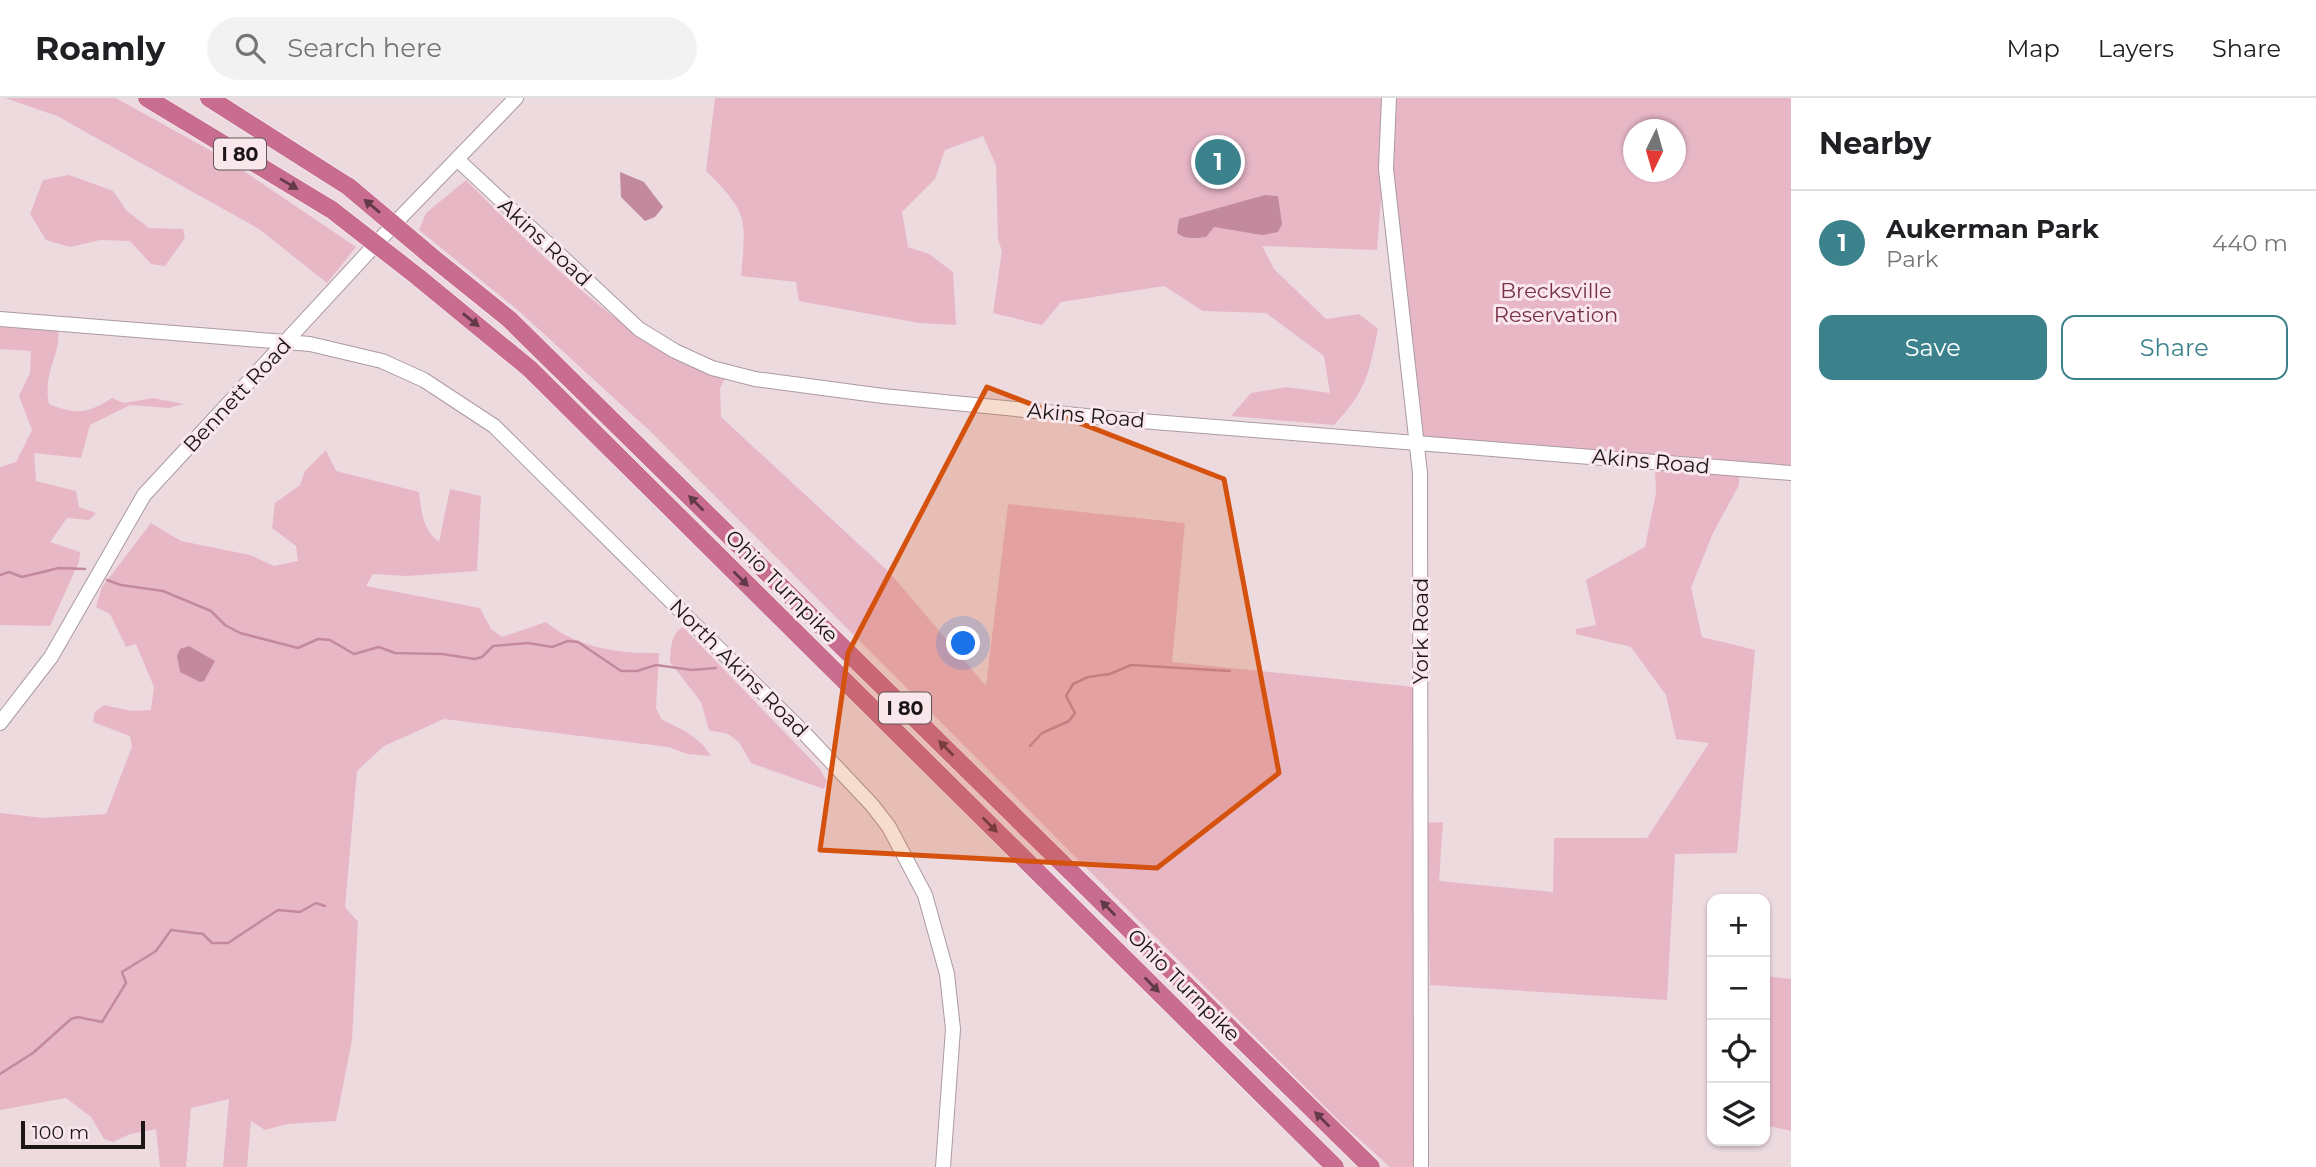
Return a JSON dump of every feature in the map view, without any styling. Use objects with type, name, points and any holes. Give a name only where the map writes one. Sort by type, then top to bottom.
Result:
[{"type":"highway","name":"Ohio Turnpike","points":[[147,98],[332,210],[530,369],[1335,1167]]},
{"type":"highway","name":"Ohio Turnpike","points":[[209,98],[349,187],[519,328],[1371,1167]]},
{"type":"street","name":"Bennett Road","points":[[0,723],[51,657],[144,495],[398,220],[516,98]]},
{"type":"street","name":"York Road","points":[[1389,98],[1386,169],[1419,443],[1421,1167]]},
{"type":"street","name":"Akins Road","points":[[458,160],[639,329],[675,351],[712,368],[755,379],[883,396],[1116,419],[1791,473]]},
{"type":"street","points":[[0,319],[286,342]]},
{"type":"street","name":"North Akins Road","points":[[286,342],[382,361],[434,386],[494,426],[704,632],[872,805],[906,856],[925,895],[946,965],[953,1030],[943,1167]]},
{"type":"highlighted area","points":[[987,387],[1224,479],[1279,773],[1157,868],[820,850],[848,653]]},
{"type":"green space","points":[[5,98],[116,98],[229,161],[356,247],[327,283],[259,229],[57,116]]},
{"type":"green space","name":"Brecksville Reservation","points":[[715,98],[1791,98],[1791,475],[1420,443],[1383,175],[1377,250],[1262,246],[1274,269],[1326,319],[1359,314],[1378,329],[1372,358],[1360,392],[1334,425],[1231,416],[1251,393],[1286,387],[1330,393],[1324,356],[1266,313],[1203,311],[1164,286],[1061,302],[1042,325],[993,313],[1002,251],[998,240],[996,165],[983,136],[945,150],[935,179],[902,212],[908,247],[929,254],[953,272],[956,325],[919,323],[799,301],[796,282],[741,276],[744,241],[742,218],[720,185],[706,171]]},
{"type":"green space","points":[[69,175],[113,191],[127,211],[149,228],[183,229],[185,238],[165,266],[151,264],[130,241],[100,240],[70,247],[46,240],[30,214],[43,180]]},
{"type":"green space","points":[[466,180],[540,253],[618,320],[681,362],[726,377],[720,388],[721,417],[890,573],[986,686],[1008,504],[1185,523],[1172,662],[1414,687],[1414,1167],[1390,1167],[1341,1123],[651,432],[519,311],[419,230],[426,213]]},
{"type":"green space","points":[[0,327],[58,330],[48,382],[49,404],[81,411],[112,398],[124,403],[153,398],[184,404],[169,408],[130,405],[90,425],[81,458],[34,453],[36,481],[76,491],[79,507],[96,513],[89,520],[67,518],[50,542],[80,552],[79,562],[50,626],[0,625],[0,467],[16,462],[32,430],[19,396],[30,373],[31,351],[0,349]]},
{"type":"green space","points":[[326,450],[336,471],[419,492],[426,526],[439,542],[450,489],[481,496],[477,571],[407,576],[373,574],[366,586],[480,608],[491,629],[502,637],[546,622],[571,638],[600,648],[659,653],[656,708],[662,720],[696,738],[711,756],[688,754],[668,747],[444,719],[384,746],[357,771],[345,907],[358,922],[352,1040],[336,1121],[287,1124],[265,1130],[251,1121],[247,1167],[223,1167],[229,1099],[191,1108],[186,1167],[160,1167],[156,1129],[130,1134],[113,1142],[104,1139],[91,1117],[66,1098],[0,1110],[0,813],[44,818],[106,814],[132,747],[130,736],[93,722],[95,712],[104,705],[132,711],[151,710],[154,687],[136,644],[126,647],[110,614],[96,607],[102,587],[151,523],[181,541],[250,555],[274,566],[298,561],[296,546],[272,528],[275,503],[300,485],[305,471]]},
{"type":"green space","points":[[1655,470],[1739,475],[1739,485],[1713,533],[1691,588],[1702,637],[1755,650],[1737,853],[1675,854],[1667,1000],[1430,985],[1426,823],[1443,822],[1439,881],[1553,892],[1554,838],[1647,838],[1709,743],[1676,739],[1666,695],[1631,647],[1576,634],[1576,629],[1596,625],[1586,580],[1645,547],[1656,493]]},
{"type":"green space","points":[[683,627],[820,769],[827,782],[824,789],[751,763],[739,742],[728,734],[709,730],[701,702],[670,662],[673,638]]},
{"type":"green space","points":[[1770,977],[1791,979],[1791,1131],[1770,1126]]},
{"type":"shaded area","points":[[620,172],[644,182],[663,207],[655,217],[645,221],[621,197]]},
{"type":"shaded area","points":[[1265,195],[1278,196],[1282,224],[1278,232],[1262,235],[1214,227],[1206,237],[1187,238],[1177,233],[1179,219]]},
{"type":"shaded area","points":[[189,646],[215,661],[204,681],[200,682],[180,672],[177,656],[180,649]]},
{"type":"waterway","points":[[0,575],[9,572],[22,577],[59,568],[85,569]]},
{"type":"waterway","points":[[107,580],[121,585],[163,591],[211,611],[225,625],[240,633],[298,648],[318,639],[330,640],[354,654],[379,647],[395,653],[442,654],[475,659],[482,657],[493,646],[528,643],[552,647],[568,641],[578,642],[621,671],[637,671],[656,665],[692,670],[716,668]]},
{"type":"waterway","points":[[1030,746],[1042,733],[1069,721],[1075,713],[1066,696],[1073,684],[1088,677],[1110,674],[1131,665],[1230,671]]},
{"type":"waterway","points":[[0,1074],[33,1053],[71,1019],[78,1017],[102,1022],[126,983],[122,972],[156,951],[171,930],[203,934],[212,943],[228,943],[278,910],[300,912],[316,903],[325,906]]},
{"type":"place","name":"Aukerman Park","points":[[1218,162]]}]
